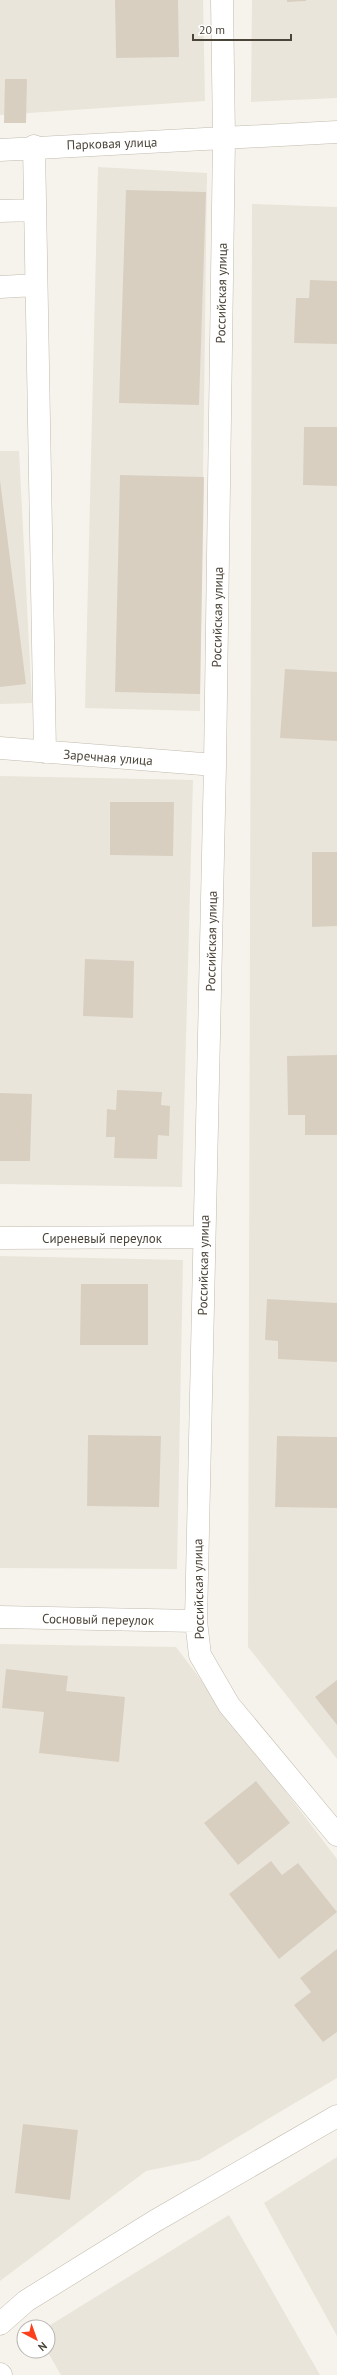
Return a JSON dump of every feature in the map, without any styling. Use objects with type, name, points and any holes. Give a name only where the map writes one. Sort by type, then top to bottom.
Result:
[{"type":"street","name":"Российская улица","points":[[222,0],[224,138],[215,765],[203,1238],[196,1621],[200,1655],[229,1705],[337,1835]]},
{"type":"street","name":"Парковая улица","points":[[0,150],[34,146],[337,132]]},
{"type":"street","points":[[34,146],[45,752]]},
{"type":"street","points":[[0,211],[35,210]]},
{"type":"street","points":[[0,286],[36,285]]},
{"type":"street","name":"Заречная улица","points":[[0,748],[215,765]]},
{"type":"street","name":"Сиреневый переулок","points":[[0,1238],[203,1238]]},
{"type":"street","name":"Сосновый переулок","points":[[0,1617],[196,1621]]},
{"type":"street","points":[[0,2324],[26,2301],[155,2221],[337,2116]]},
{"type":"shaded area","points":[[0,0],[203,0],[205,101],[0,115]]},
{"type":"shaded area","points":[[252,0],[337,0],[337,98],[251,102]]},
{"type":"shaded area","points":[[98,167],[207,173],[200,711],[85,708]]},
{"type":"shaded area","points":[[252,204],[337,207],[337,1759],[248,1647]]},
{"type":"shaded area","points":[[0,451],[19,451],[32,703],[0,704]]},
{"type":"shaded area","points":[[0,776],[193,780],[182,1187],[0,1184]]},
{"type":"shaded area","points":[[0,1256],[183,1260],[177,1569],[0,1568]]},
{"type":"shaded area","points":[[0,1644],[176,1647],[337,1859],[337,2078],[199,2160],[146,2171],[0,2281]]},
{"type":"shaded area","points":[[337,2157],[337,2336],[264,2203]]},
{"type":"shaded area","points":[[229,2215],[320,2375],[61,2375],[52,2359],[56,2359],[56,2321]]},
{"type":"building","points":[[115,0],[178,0],[179,57],[116,58]]},
{"type":"building","points":[[287,0],[306,0],[306,1],[287,2]]},
{"type":"building","points":[[5,79],[27,79],[26,123],[4,123]]},
{"type":"building","points":[[126,190],[206,192],[199,405],[119,403]]},
{"type":"building","points":[[310,280],[337,281],[337,344],[294,343],[296,298],[309,298]]},
{"type":"building","points":[[304,427],[337,427],[337,486],[303,485]]},
{"type":"building","points":[[120,475],[204,477],[200,694],[115,692]]},
{"type":"building","points":[[0,480],[26,684],[0,687]]},
{"type":"building","points":[[285,669],[337,672],[337,741],[280,738]]},
{"type":"building","points":[[110,802],[174,802],[173,856],[110,855]]},
{"type":"building","points":[[312,852],[337,852],[337,926],[312,927]]},
{"type":"building","points":[[85,959],[134,961],[133,1018],[83,1016]]},
{"type":"building","points":[[337,1055],[337,1135],[305,1135],[305,1115],[288,1115],[287,1056]]},
{"type":"building","points":[[117,1090],[162,1092],[161,1105],[170,1106],[169,1136],[158,1135],[157,1159],[114,1158],[115,1137],[106,1137],[107,1109],[116,1110]]},
{"type":"building","points":[[0,1093],[32,1094],[30,1161],[0,1161]]},
{"type":"building","points":[[81,1284],[148,1284],[148,1345],[80,1345]]},
{"type":"building","points":[[267,1299],[337,1303],[337,1362],[278,1359],[278,1341],[265,1340]]},
{"type":"building","points":[[88,1435],[161,1436],[159,1507],[87,1506]]},
{"type":"building","points":[[277,1436],[337,1437],[337,1508],[275,1507]]},
{"type":"building","points":[[6,1669],[68,1676],[66,1691],[125,1697],[119,1762],[39,1753],[44,1712],[2,1708]]},
{"type":"building","points":[[337,1680],[337,1725],[315,1697]]},
{"type":"building","points":[[256,1781],[290,1823],[238,1865],[204,1823]]},
{"type":"building","points":[[271,1861],[282,1875],[298,1863],[337,1912],[279,1959],[229,1894]]},
{"type":"building","points":[[337,1949],[337,2032],[323,2042],[294,2005],[311,1992],[300,1978]]},
{"type":"building","points":[[23,2124],[78,2130],[70,2200],[15,2193]]}]
